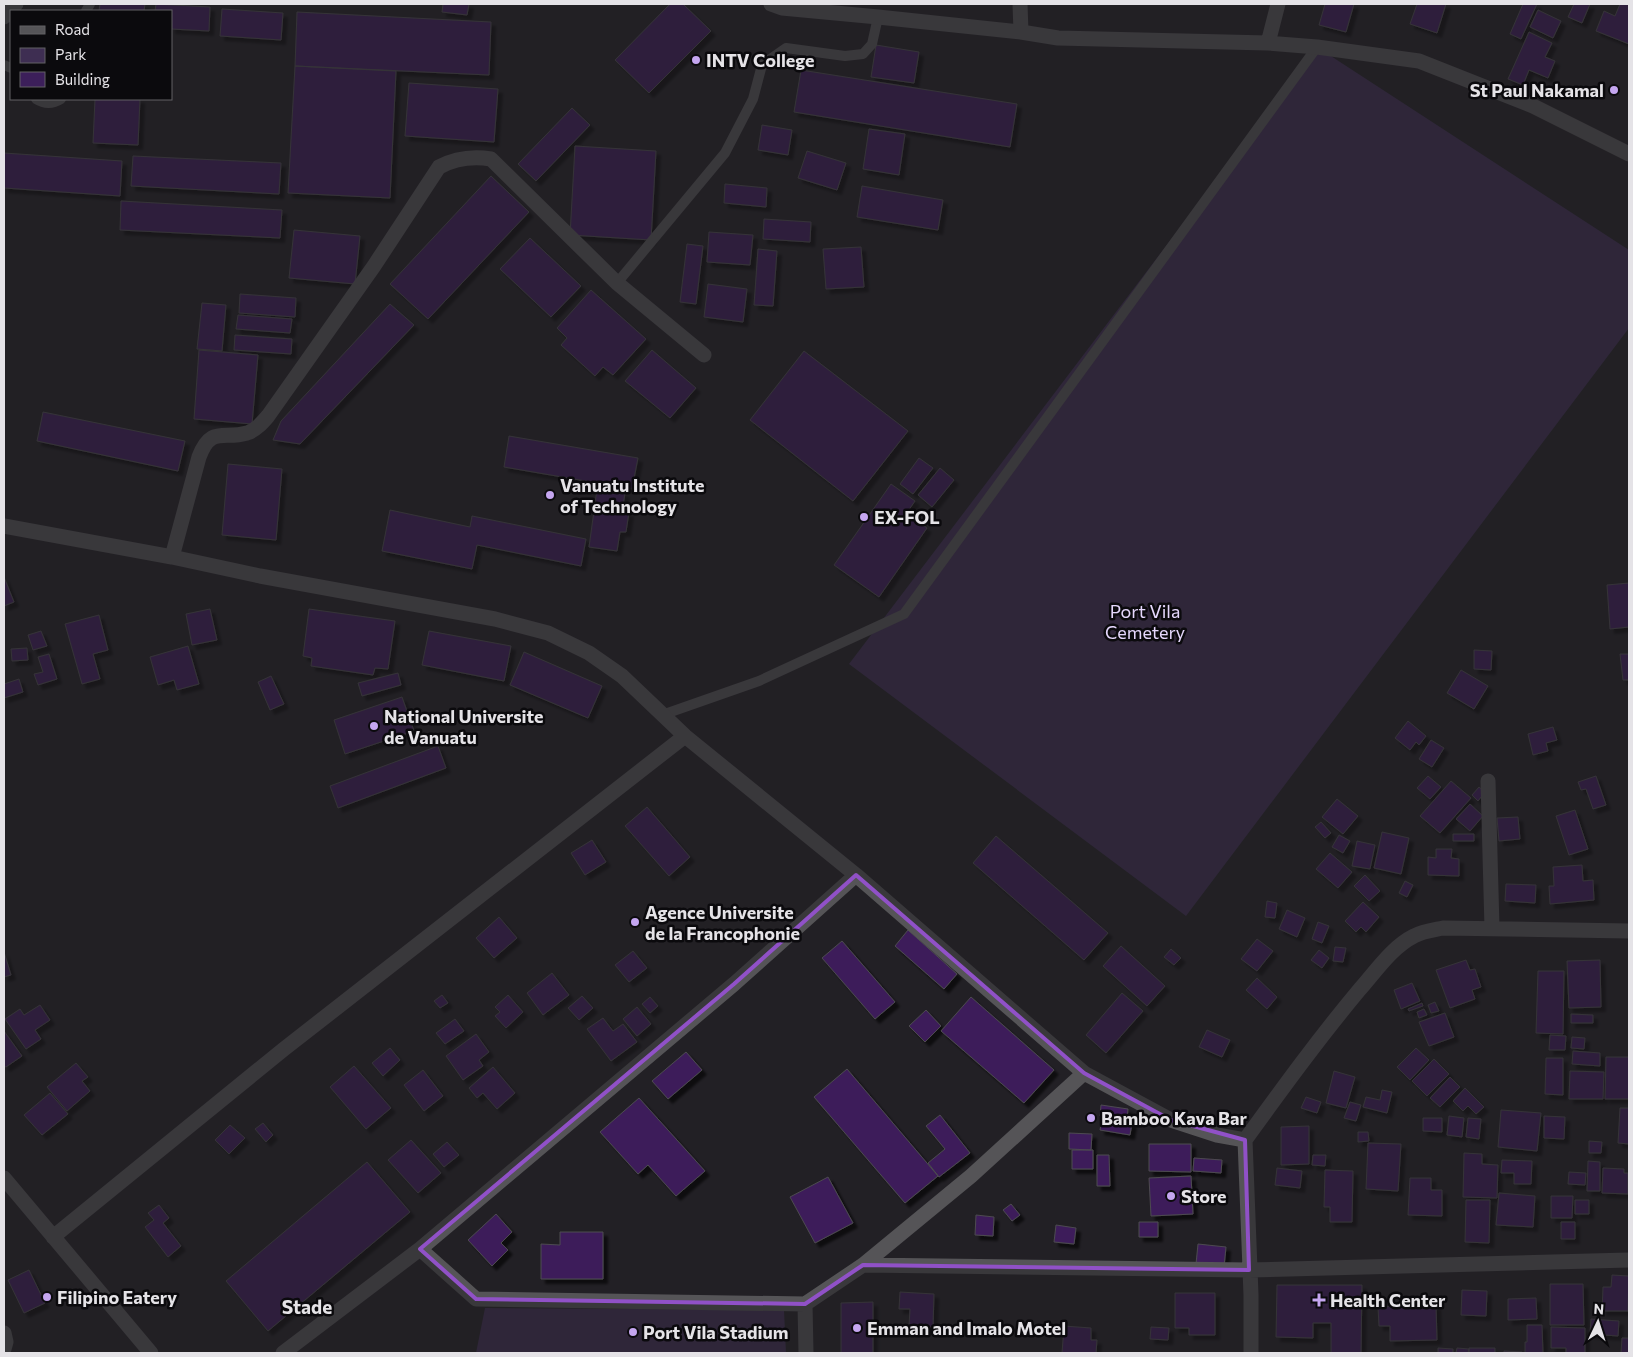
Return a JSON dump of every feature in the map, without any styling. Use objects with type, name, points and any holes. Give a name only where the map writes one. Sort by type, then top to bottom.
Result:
[{"type":"street","points":[[1020,4],[1021,32]]},
{"type":"street","points":[[1268,43],[1278,4]]},
{"type":"street","points":[[778,5],[1021,32],[1058,38],[1268,43],[1317,47],[1419,61],[1533,106],[1629,154]]},
{"type":"street","points":[[172,557],[199,457],[204,445],[214,436],[220,434],[237,435],[253,430],[262,424],[374,266],[439,167],[456,160],[478,157],[491,159],[617,283],[704,355]]},
{"type":"street","points":[[4,526],[495,619],[548,633],[589,653],[622,676],[685,736],[856,875],[1084,1073],[1171,1120],[1216,1135],[1245,1140]]},
{"type":"street","points":[[53,1237],[284,1049],[685,736]]},
{"type":"street","points":[[1488,781],[1492,928]]},
{"type":"street","points":[[284,1353],[420,1249],[734,984],[856,875]]},
{"type":"street","points":[[1251,1353],[1251,1295],[1248,1270],[1245,1140],[1329,1026],[1377,969],[1396,949],[1414,936],[1443,928],[1629,931]]},
{"type":"street","points":[[420,1249],[476,1299],[805,1304],[863,1264],[971,1176],[1084,1073]]},
{"type":"street","points":[[4,1178],[151,1353]]},
{"type":"street","points":[[863,1264],[1248,1270],[1629,1260]]},
{"type":"street","points":[[805,1304],[806,1353]]},
{"type":"street","points":[[4,1333],[6,1342],[4,1349]]},
{"type":"lane","points":[[617,283],[725,154],[753,99],[762,65],[786,48],[844,56],[863,54],[872,44],[878,16]]},
{"type":"lane","points":[[662,715],[759,680],[904,614],[1317,47]]},
{"type":"lane","points":[[39,100],[51,103],[58,100]]},
{"type":"highlighted area","points":[[856,875],[1084,1073],[1171,1120],[1245,1140],[1249,1270],[863,1265],[805,1304],[476,1299],[420,1249],[734,984]]},
{"type":"green space","name":"Port Vila Cemetery","points":[[1317,47],[1629,250],[1629,328],[1186,916],[849,664]]},
{"type":"green space","name":"Port Vila Stadium","points":[[485,1308],[784,1310],[786,1353],[476,1353]]},
{"type":"building","points":[[100,4],[145,4],[144,10],[99,10]]},
{"type":"building","points":[[156,4],[210,7],[209,31],[172,29],[172,10],[155,10]]},
{"type":"building","points":[[443,4],[469,4],[467,15],[442,12]]},
{"type":"building","points":[[670,4],[683,4],[711,31],[649,93],[615,60]]},
{"type":"building","points":[[1325,4],[1354,4],[1346,32],[1319,25]]},
{"type":"building","points":[[1417,4],[1446,4],[1437,33],[1410,24]]},
{"type":"building","points":[[1523,4],[1537,4],[1521,39],[1510,34]]},
{"type":"building","points":[[1574,4],[1590,4],[1582,23],[1568,17]]},
{"type":"building","points":[[1620,4],[1629,4],[1629,44],[1596,31],[1604,11],[1615,16]]},
{"type":"building","points":[[222,9],[283,13],[281,40],[220,36]]},
{"type":"building","points":[[1538,10],[1561,21],[1553,38],[1530,27]]},
{"type":"building","points":[[297,12],[491,22],[489,75],[295,66]]},
{"type":"building","points":[[1529,32],[1552,43],[1545,57],[1555,61],[1548,78],[1529,70],[1523,85],[1508,79]]},
{"type":"building","points":[[876,45],[919,52],[914,83],[871,77]]},
{"type":"building","points":[[295,66],[396,71],[390,198],[288,193]]},
{"type":"building","points":[[801,70],[1017,104],[1010,147],[794,112]]},
{"type":"building","points":[[409,83],[498,89],[494,142],[405,136]]},
{"type":"building","points":[[95,100],[140,100],[138,145],[93,143]]},
{"type":"building","points":[[572,108],[590,125],[536,181],[518,164]]},
{"type":"building","points":[[762,125],[792,130],[788,155],[758,150]]},
{"type":"building","points":[[869,129],[905,134],[899,175],[863,169]]},
{"type":"building","points":[[575,146],[656,151],[651,240],[570,235]]},
{"type":"building","points":[[807,151],[846,163],[837,190],[798,178]]},
{"type":"building","points":[[4,153],[122,161],[120,196],[4,188]]},
{"type":"building","points":[[133,156],[281,163],[279,194],[131,186]]},
{"type":"building","points":[[491,176],[529,212],[428,319],[390,284]]},
{"type":"building","points":[[725,184],[767,188],[766,207],[724,203]]},
{"type":"building","points":[[862,186],[943,200],[938,230],[857,217]]},
{"type":"building","points":[[121,201],[282,210],[280,238],[120,230]]},
{"type":"building","points":[[764,219],[811,222],[810,242],[763,239]]},
{"type":"building","points":[[294,230],[360,236],[355,284],[289,278]]},
{"type":"building","points":[[709,232],[753,235],[750,265],[707,262]]},
{"type":"building","points":[[530,238],[581,286],[551,317],[500,269]]},
{"type":"building","points":[[687,244],[703,246],[696,304],[680,302]]},
{"type":"building","points":[[861,247],[864,287],[826,289],[823,249]]},
{"type":"building","points":[[758,249],[777,251],[773,306],[754,305]]},
{"type":"building","points":[[708,284],[747,289],[743,322],[704,317]]},
{"type":"building","points":[[591,290],[646,339],[613,375],[603,367],[595,376],[561,345],[567,338],[557,328]]},
{"type":"building","points":[[240,294],[296,298],[295,317],[239,313]]},
{"type":"building","points":[[202,303],[226,305],[222,351],[197,349]]},
{"type":"building","points":[[390,304],[414,325],[300,444],[273,440],[281,421]]},
{"type":"building","points":[[238,315],[292,319],[290,333],[236,329]]},
{"type":"building","points":[[235,335],[292,339],[291,354],[234,350]]},
{"type":"building","points":[[199,350],[258,355],[252,424],[194,419]]},
{"type":"building","points":[[652,350],[696,388],[670,418],[625,381]]},
{"type":"building","points":[[804,351],[908,431],[853,501],[750,420]]},
{"type":"building","points":[[43,412],[185,441],[178,471],[37,441]]},
{"type":"building","points":[[509,436],[638,458],[632,489],[504,467]]},
{"type":"building","points":[[919,458],[933,468],[913,494],[900,484]]},
{"type":"building","points":[[228,464],[282,469],[276,540],[222,535]]},
{"type":"building","points":[[940,468],[954,480],[932,507],[918,495]]},
{"type":"building","points":[[891,484],[915,501],[906,514],[927,528],[879,597],[834,565]]},
{"type":"building","points":[[597,489],[625,493],[622,512],[629,512],[626,532],[620,532],[617,551],[589,547]]},
{"type":"building","points":[[390,510],[470,527],[472,516],[586,539],[581,566],[477,545],[472,569],[382,551]]},
{"type":"building","points":[[4,577],[14,602],[4,606]]},
{"type":"building","points":[[1629,583],[1629,627],[1610,629],[1607,585]]},
{"type":"building","points":[[210,609],[217,640],[192,645],[186,614]]},
{"type":"building","points":[[309,609],[395,621],[388,669],[375,668],[373,675],[311,666],[312,658],[303,656]]},
{"type":"building","points":[[99,615],[108,650],[93,654],[100,679],[82,684],[65,624]]},
{"type":"building","points":[[41,631],[47,646],[33,650],[28,635]]},
{"type":"building","points":[[429,631],[511,646],[504,681],[422,665]]},
{"type":"building","points":[[188,646],[199,684],[177,690],[174,680],[158,685],[150,657]]},
{"type":"building","points":[[27,648],[28,660],[12,661],[11,649]]},
{"type":"building","points":[[1474,650],[1492,651],[1491,670],[1474,669]]},
{"type":"building","points":[[524,652],[602,686],[588,718],[510,685]]},
{"type":"building","points":[[49,654],[57,679],[38,685],[34,674],[43,672],[38,657]]},
{"type":"building","points":[[1620,654],[1629,654],[1629,680],[1623,680]]},
{"type":"building","points":[[1461,670],[1488,686],[1474,709],[1447,693]]},
{"type":"building","points":[[398,673],[401,685],[362,696],[358,683]]},
{"type":"building","points":[[271,676],[284,704],[270,710],[258,682]]},
{"type":"building","points":[[19,679],[23,692],[4,698],[4,684]]},
{"type":"building","name":"National Universite de Vanuatu","points":[[402,697],[414,731],[345,754],[334,720]]},
{"type":"building","points":[[1408,721],[1426,736],[1419,745],[1416,742],[1410,750],[1395,738]]},
{"type":"building","points":[[1553,727],[1557,740],[1546,743],[1548,751],[1533,755],[1528,734]]},
{"type":"building","points":[[1431,740],[1444,748],[1432,767],[1419,759]]},
{"type":"building","points":[[438,746],[446,768],[338,808],[330,786]]},
{"type":"building","points":[[1428,776],[1441,787],[1430,799],[1417,788]]},
{"type":"building","points":[[1596,776],[1606,805],[1593,809],[1586,789],[1581,790],[1578,782]]},
{"type":"building","points":[[1451,781],[1471,798],[1440,833],[1420,816]]},
{"type":"building","points":[[1479,787],[1485,792],[1478,801],[1472,795]]},
{"type":"building","points":[[1337,799],[1358,816],[1343,834],[1322,817]]},
{"type":"building","points":[[1470,804],[1483,816],[1470,831],[1456,819]]},
{"type":"building","points":[[647,807],[690,857],[669,876],[625,826]]},
{"type":"building","points":[[1575,810],[1588,849],[1569,855],[1556,816]]},
{"type":"building","points":[[1518,817],[1520,839],[1499,841],[1497,818]]},
{"type":"building","points":[[1321,822],[1331,833],[1325,838],[1315,827]]},
{"type":"building","points":[[1382,832],[1409,838],[1401,874],[1374,868]]},
{"type":"building","points":[[1453,834],[1474,834],[1474,841],[1453,841]]},
{"type":"building","points":[[1339,835],[1350,841],[1343,853],[1332,847]]},
{"type":"building","points":[[996,836],[1108,933],[1084,960],[973,863]]},
{"type":"building","points":[[592,840],[606,862],[585,875],[571,853]]},
{"type":"building","points":[[1357,841],[1375,845],[1370,869],[1352,866]]},
{"type":"building","points":[[1436,849],[1452,849],[1451,858],[1459,859],[1459,876],[1428,875],[1428,857],[1436,858]]},
{"type":"building","points":[[1330,853],[1352,872],[1338,888],[1316,869]]},
{"type":"building","points":[[1582,865],[1583,881],[1593,880],[1594,900],[1550,904],[1549,886],[1554,886],[1553,867]]},
{"type":"building","points":[[1365,875],[1380,891],[1369,901],[1354,886]]},
{"type":"building","points":[[1405,881],[1413,885],[1407,897],[1399,893]]},
{"type":"building","points":[[1506,884],[1536,885],[1535,903],[1505,901]]},
{"type":"building","points":[[1267,901],[1277,903],[1275,918],[1265,917]]},
{"type":"building","points":[[1363,902],[1379,917],[1366,932],[1361,927],[1356,932],[1345,921]]},
{"type":"building","points":[[1287,910],[1305,918],[1297,937],[1279,929]]},
{"type":"building","points":[[499,917],[517,938],[494,958],[476,938]]},
{"type":"building","points":[[1318,922],[1329,926],[1322,943],[1312,939]]},
{"type":"building","points":[[908,930],[957,974],[944,989],[895,946]]},
{"type":"building","points":[[1257,939],[1273,951],[1257,971],[1241,959]]},
{"type":"building","points":[[842,941],[895,1002],[875,1019],[822,958]]},
{"type":"building","points":[[1121,946],[1165,986],[1147,1006],[1103,966]]},
{"type":"building","points":[[1335,947],[1346,948],[1343,962],[1333,961]]},
{"type":"building","points":[[1171,949],[1181,958],[1174,965],[1164,957]]},
{"type":"building","points":[[1319,950],[1329,958],[1322,968],[1311,960]]},
{"type":"building","points":[[633,951],[647,968],[629,982],[615,965]]},
{"type":"building","points":[[4,952],[11,975],[4,977]]},
{"type":"building","points":[[1466,960],[1470,970],[1475,969],[1481,987],[1472,990],[1475,999],[1450,1008],[1436,970]]},
{"type":"building","points":[[1600,960],[1601,1007],[1569,1008],[1567,961]]},
{"type":"building","points":[[1538,971],[1564,971],[1563,1034],[1536,1033]]},
{"type":"building","points":[[552,973],[569,995],[543,1015],[527,993]]},
{"type":"building","points":[[1257,978],[1277,997],[1267,1009],[1246,990]]},
{"type":"building","points":[[1412,983],[1420,1001],[1401,1009],[1394,990]]},
{"type":"building","points":[[1122,993],[1143,1011],[1106,1053],[1086,1035]]},
{"type":"building","points":[[442,995],[448,1003],[440,1008],[434,1001]]},
{"type":"building","points":[[508,995],[523,1012],[506,1028],[495,1016],[500,1012],[495,1007]]},
{"type":"building","points":[[582,996],[593,1008],[579,1020],[568,1008]]},
{"type":"building","points":[[650,997],[658,1006],[650,1013],[642,1004]]},
{"type":"building","points":[[971,997],[1054,1070],[1024,1103],[941,1031]]},
{"type":"building","points":[[1435,1002],[1439,1011],[1431,1013],[1428,1005]]},
{"type":"building","points":[[1422,1003],[1423,1006],[1409,1011],[1408,1009]]},
{"type":"building","points":[[40,1005],[50,1020],[35,1030],[41,1039],[26,1049],[5,1019],[20,1009],[24,1015]]},
{"type":"building","points":[[637,1007],[651,1024],[637,1036],[623,1019]]},
{"type":"building","points":[[1424,1009],[1427,1015],[1419,1018],[1417,1012]]},
{"type":"building","points":[[926,1010],[941,1026],[925,1042],[909,1026]]},
{"type":"building","points":[[1445,1013],[1454,1037],[1429,1046],[1419,1022]]},
{"type":"building","points":[[1571,1014],[1593,1015],[1593,1023],[1571,1023]]},
{"type":"building","points":[[603,1018],[613,1031],[623,1024],[637,1042],[611,1061],[587,1029]]},
{"type":"building","points":[[455,1019],[464,1031],[445,1044],[436,1033]]},
{"type":"building","points":[[1207,1030],[1230,1040],[1222,1057],[1199,1047]]},
{"type":"building","points":[[4,1031],[22,1056],[6,1067],[4,1066]]},
{"type":"building","points":[[476,1034],[489,1052],[479,1060],[483,1066],[463,1080],[446,1056]]},
{"type":"building","points":[[1550,1035],[1566,1036],[1565,1050],[1549,1050]]},
{"type":"building","points":[[1572,1037],[1585,1038],[1584,1049],[1571,1048]]},
{"type":"building","points":[[390,1048],[400,1060],[383,1076],[372,1063]]},
{"type":"building","points":[[1416,1048],[1429,1060],[1410,1080],[1397,1067]]},
{"type":"building","points":[[1573,1051],[1600,1053],[1600,1066],[1572,1064]]},
{"type":"building","points":[[686,1052],[702,1070],[668,1099],[652,1081]]},
{"type":"building","points":[[1606,1057],[1629,1057],[1629,1099],[1605,1099]]},
{"type":"building","points":[[1546,1058],[1563,1058],[1563,1095],[1545,1094]]},
{"type":"building","points":[[1434,1059],[1449,1074],[1427,1096],[1412,1081]]},
{"type":"building","points":[[76,1063],[88,1077],[82,1081],[90,1091],[67,1111],[47,1087]]},
{"type":"building","points":[[354,1066],[391,1108],[366,1129],[330,1087]]},
{"type":"building","points":[[493,1067],[515,1093],[497,1109],[483,1093],[477,1098],[469,1088]]},
{"type":"building","points":[[847,1069],[938,1176],[905,1203],[814,1097]]},
{"type":"building","points":[[423,1070],[443,1096],[424,1111],[404,1085]]},
{"type":"building","points":[[1334,1071],[1355,1077],[1346,1108],[1326,1103]]},
{"type":"building","points":[[1570,1071],[1604,1072],[1603,1099],[1569,1099]]},
{"type":"building","points":[[1450,1077],[1460,1087],[1440,1107],[1430,1098]]},
{"type":"building","points":[[1465,1088],[1484,1107],[1476,1114],[1468,1106],[1463,1111],[1453,1101]]},
{"type":"building","points":[[1382,1090],[1392,1092],[1387,1113],[1363,1107],[1366,1097],[1380,1100]]},
{"type":"building","points":[[50,1093],[68,1114],[42,1135],[24,1115]]},
{"type":"building","points":[[1306,1097],[1321,1102],[1317,1113],[1301,1108]]},
{"type":"building","points":[[639,1098],[705,1171],[676,1196],[648,1165],[638,1174],[600,1132]]},
{"type":"building","points":[[1350,1102],[1361,1105],[1356,1121],[1344,1118]]},
{"type":"building","points":[[1101,1105],[1128,1109],[1127,1120],[1100,1116]]},
{"type":"building","points":[[1620,1108],[1629,1108],[1629,1144],[1618,1143]]},
{"type":"building","points":[[1501,1110],[1541,1113],[1537,1151],[1498,1147]]},
{"type":"building","points":[[940,1115],[970,1153],[939,1177],[928,1163],[945,1149],[926,1126]]},
{"type":"building","points":[[1449,1116],[1464,1118],[1462,1137],[1447,1135]]},
{"type":"building","points":[[1544,1116],[1565,1117],[1564,1139],[1544,1138]]},
{"type":"building","points":[[1102,1118],[1132,1123],[1130,1135],[1100,1130]]},
{"type":"building","points":[[1423,1118],[1442,1118],[1442,1132],[1423,1131]]},
{"type":"building","points":[[1468,1118],[1481,1119],[1479,1139],[1466,1137]]},
{"type":"building","points":[[263,1123],[273,1135],[266,1142],[255,1129]]},
{"type":"building","points":[[230,1125],[245,1138],[229,1154],[215,1140]]},
{"type":"building","points":[[1309,1126],[1309,1164],[1281,1165],[1281,1127]]},
{"type":"building","points":[[1358,1132],[1368,1132],[1369,1141],[1358,1142]]},
{"type":"building","points":[[1069,1133],[1092,1134],[1091,1150],[1069,1149]]},
{"type":"building","points":[[411,1140],[441,1173],[418,1193],[388,1160]]},
{"type":"building","points":[[1589,1141],[1602,1142],[1601,1153],[1589,1153]]},
{"type":"building","points":[[447,1142],[459,1155],[444,1167],[433,1154]]},
{"type":"building","points":[[1368,1143],[1401,1144],[1398,1191],[1366,1189]]},
{"type":"building","points":[[1149,1144],[1191,1144],[1191,1172],[1149,1171]]},
{"type":"building","points":[[1072,1150],[1093,1150],[1093,1169],[1072,1169]]},
{"type":"building","points":[[1464,1153],[1482,1154],[1482,1164],[1498,1165],[1497,1198],[1463,1197]]},
{"type":"building","points":[[1097,1155],[1109,1155],[1110,1186],[1097,1186]]},
{"type":"building","points":[[1313,1155],[1326,1155],[1325,1166],[1312,1165]]},
{"type":"building","points":[[1194,1158],[1222,1160],[1221,1173],[1193,1171]]},
{"type":"building","points":[[1502,1160],[1532,1161],[1531,1184],[1514,1184],[1514,1173],[1501,1173]]},
{"type":"building","points":[[1588,1161],[1600,1162],[1600,1191],[1587,1191]]},
{"type":"building","points":[[367,1162],[410,1212],[268,1331],[226,1281]]},
{"type":"building","points":[[1277,1168],[1302,1171],[1300,1188],[1275,1185]]},
{"type":"building","points":[[1603,1168],[1624,1169],[1624,1173],[1628,1173],[1628,1194],[1602,1193]]},
{"type":"building","points":[[1325,1170],[1353,1171],[1352,1222],[1330,1222],[1330,1207],[1324,1207]]},
{"type":"building","points":[[1569,1172],[1586,1173],[1585,1185],[1568,1184]]},
{"type":"building","name":"Store","points":[[1191,1176],[1193,1214],[1151,1216],[1149,1178]]},
{"type":"building","points":[[828,1177],[853,1223],[815,1243],[790,1197]]},
{"type":"building","points":[[1410,1178],[1431,1178],[1431,1190],[1442,1190],[1442,1216],[1408,1215]]},
{"type":"building","points":[[1499,1193],[1535,1196],[1533,1227],[1496,1225]]},
{"type":"building","points":[[1551,1196],[1573,1196],[1572,1218],[1551,1218]]},
{"type":"building","points":[[1466,1200],[1490,1200],[1489,1243],[1465,1242]]},
{"type":"building","points":[[1575,1200],[1589,1200],[1589,1214],[1575,1214]]},
{"type":"building","points":[[1011,1204],[1020,1215],[1012,1221],[1003,1210]]},
{"type":"building","points":[[159,1205],[169,1218],[163,1223],[181,1246],[168,1257],[145,1227],[154,1220],[148,1213]]},
{"type":"building","points":[[496,1214],[512,1232],[501,1243],[508,1250],[492,1266],[468,1240]]},
{"type":"building","points":[[976,1215],[994,1217],[993,1236],[975,1235]]},
{"type":"building","points":[[1139,1222],[1158,1222],[1158,1237],[1139,1237]]},
{"type":"building","points":[[1561,1222],[1575,1222],[1575,1239],[1561,1239]]},
{"type":"building","points":[[1056,1225],[1076,1228],[1074,1244],[1054,1242]]},
{"type":"building","points":[[560,1232],[603,1232],[603,1279],[541,1279],[541,1244],[560,1245]]},
{"type":"building","points":[[1198,1244],[1226,1247],[1224,1267],[1196,1264]]},
{"type":"building","points":[[29,1270],[45,1303],[24,1313],[8,1280]]},
{"type":"building","points":[[1612,1275],[1629,1276],[1628,1311],[1602,1311],[1603,1287],[1611,1287]]},
{"type":"building","points":[[1550,1284],[1583,1284],[1584,1325],[1550,1325]]},
{"type":"building","points":[[1277,1285],[1362,1285],[1361,1353],[1331,1353],[1331,1323],[1313,1323],[1313,1338],[1276,1337]]},
{"type":"building","points":[[1462,1290],[1487,1291],[1486,1316],[1461,1315]]},
{"type":"building","points":[[900,1292],[934,1294],[933,1327],[909,1326],[910,1309],[899,1309]]},
{"type":"building","points":[[1175,1293],[1215,1293],[1215,1335],[1189,1335],[1189,1328],[1175,1328]]},
{"type":"building","points":[[1536,1298],[1537,1319],[1508,1320],[1508,1299]]},
{"type":"building","name":"Emman and Imalo Motel","points":[[873,1302],[873,1353],[841,1353],[841,1303]]},
{"type":"building","points":[[1436,1305],[1437,1340],[1390,1341],[1390,1326],[1379,1326],[1378,1307]]},
{"type":"building","points":[[1591,1319],[1619,1321],[1618,1336],[1590,1334]]},
{"type":"building","points":[[1527,1325],[1542,1325],[1543,1353],[1525,1353]]},
{"type":"building","points":[[1064,1326],[1091,1328],[1091,1340],[1097,1340],[1096,1353],[1062,1353]]},
{"type":"building","points":[[1151,1327],[1169,1328],[1168,1340],[1150,1339]]},
{"type":"building","points":[[1551,1327],[1585,1328],[1585,1353],[1566,1353],[1566,1348],[1551,1348]]},
{"type":"building","points":[[1622,1338],[1629,1338],[1629,1353],[1621,1353]]},
{"type":"building","points":[[1438,1348],[1453,1349],[1453,1353],[1438,1353]]},
{"type":"building","points":[[1457,1348],[1469,1349],[1468,1353],[1456,1353]]},
{"type":"building","points":[[1469,1348],[1495,1348],[1495,1353],[1469,1353]]},
{"type":"building","points":[[1504,1351],[1522,1352],[1522,1353],[1504,1353]]},
{"type":"place","name":"INTV College","points":[[696,60]]},
{"type":"place","name":"St Paul Nakamal","points":[[1614,90]]},
{"type":"place","name":"Vanuatu Institute of Technology","points":[[550,495]]},
{"type":"place","name":"EX-FOL","points":[[864,517]]},
{"type":"place","name":"National Universite de Vanuatu","points":[[374,726]]},
{"type":"place","name":"Agence Universite de la Francophonie","points":[[635,922]]},
{"type":"place","name":"Bamboo Kava Bar","points":[[1091,1118]]},
{"type":"place","name":"Store","points":[[1171,1196]]},
{"type":"place","name":"Filipino Eatery","points":[[47,1297]]},
{"type":"place","name":"Health Center","points":[[1319,1300]]},
{"type":"place","name":"Emman and Imalo Motel","points":[[857,1328]]},
{"type":"place","name":"Port Vila Stadium","points":[[633,1332]]},
{"type":"district","name":"Stade","points":[[307,1306]]}]
